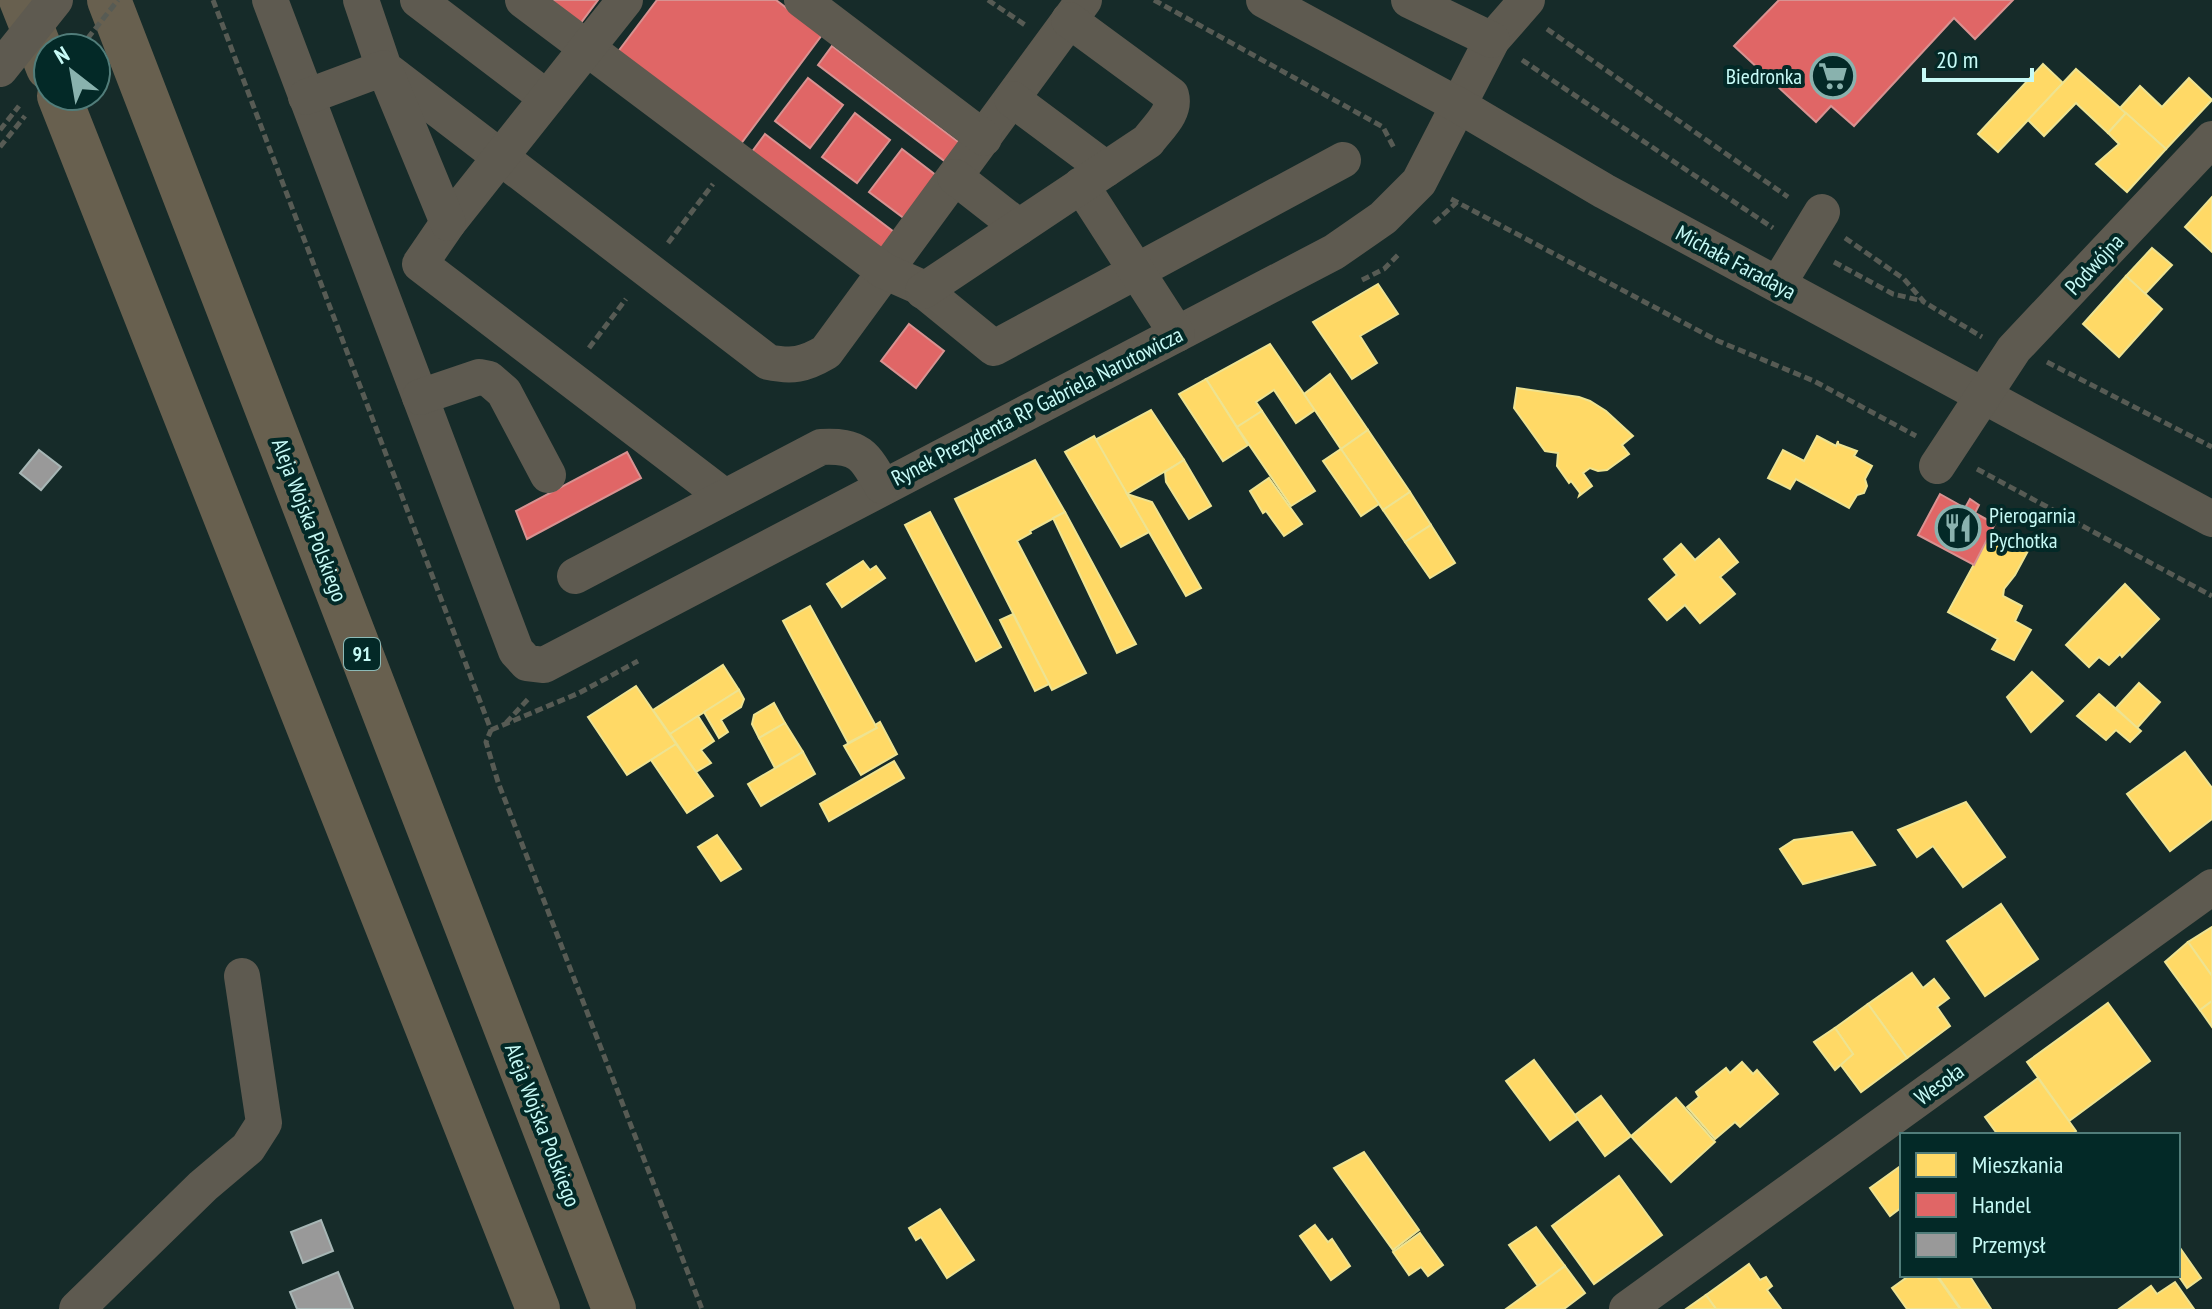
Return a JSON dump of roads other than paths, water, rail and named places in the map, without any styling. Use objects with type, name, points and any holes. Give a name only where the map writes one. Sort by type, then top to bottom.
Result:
[{"type":"main road","points":[[21,0],[34,32]]},
{"type":"main road","name":"Aleja Wojska Polskiego","points":[[109,0],[614,1309]]},
{"type":"main road","points":[[65,112],[538,1309]]},
{"type":"street","points":[[0,69],[55,0]]},
{"type":"street","name":"Rynek Prezydenta RP Gabriela Narutowicza","points":[[270,0],[516,651],[527,663],[544,665],[1334,252],[1383,218],[1419,182],[1492,40],[1523,4]]},
{"type":"street","points":[[361,0],[384,68],[448,223]]},
{"type":"street","points":[[418,0],[547,98]]},
{"type":"street","points":[[523,0],[884,271],[923,291],[994,348],[1343,160]]},
{"type":"street","points":[[375,280],[420,264],[448,223],[625,0]]},
{"type":"street","points":[[802,0],[984,138]]},
{"type":"street","name":"Michała Faradaya","points":[[1264,0],[1458,105],[1604,191],[2212,519]]},
{"type":"street","points":[[1409,0],[1492,40]]},
{"type":"street","points":[[384,68],[768,362],[791,367],[809,362],[826,352],[1077,10],[1171,95],[1173,104],[1170,112],[1148,141],[923,291]]},
{"type":"street","points":[[306,97],[384,68]]},
{"type":"street","points":[[1012,99],[1093,177],[1138,271],[1177,334]]},
{"type":"street","name":"Podwójna","points":[[1942,459],[2014,349],[2212,139]]},
{"type":"street","points":[[955,177],[1019,227]]},
{"type":"street","points":[[1778,284],[1814,225]]},
{"type":"street","points":[[420,264],[725,497]]},
{"type":"street","points":[[420,397],[479,377],[489,379],[504,392],[548,475]]},
{"type":"street","points":[[575,576],[821,447],[843,446],[857,451],[868,460],[882,486]]},
{"type":"street","name":"Wesoła","points":[[1627,1309],[2212,887]]},
{"type":"street","points":[[77,1309],[203,1186],[248,1148],[264,1123],[242,976]]},
{"type":"place","name":"Biedronka","points":[[1833,76]]},
{"type":"place","name":"Pierogarnia Pychotka","points":[[1958,528]]}]
